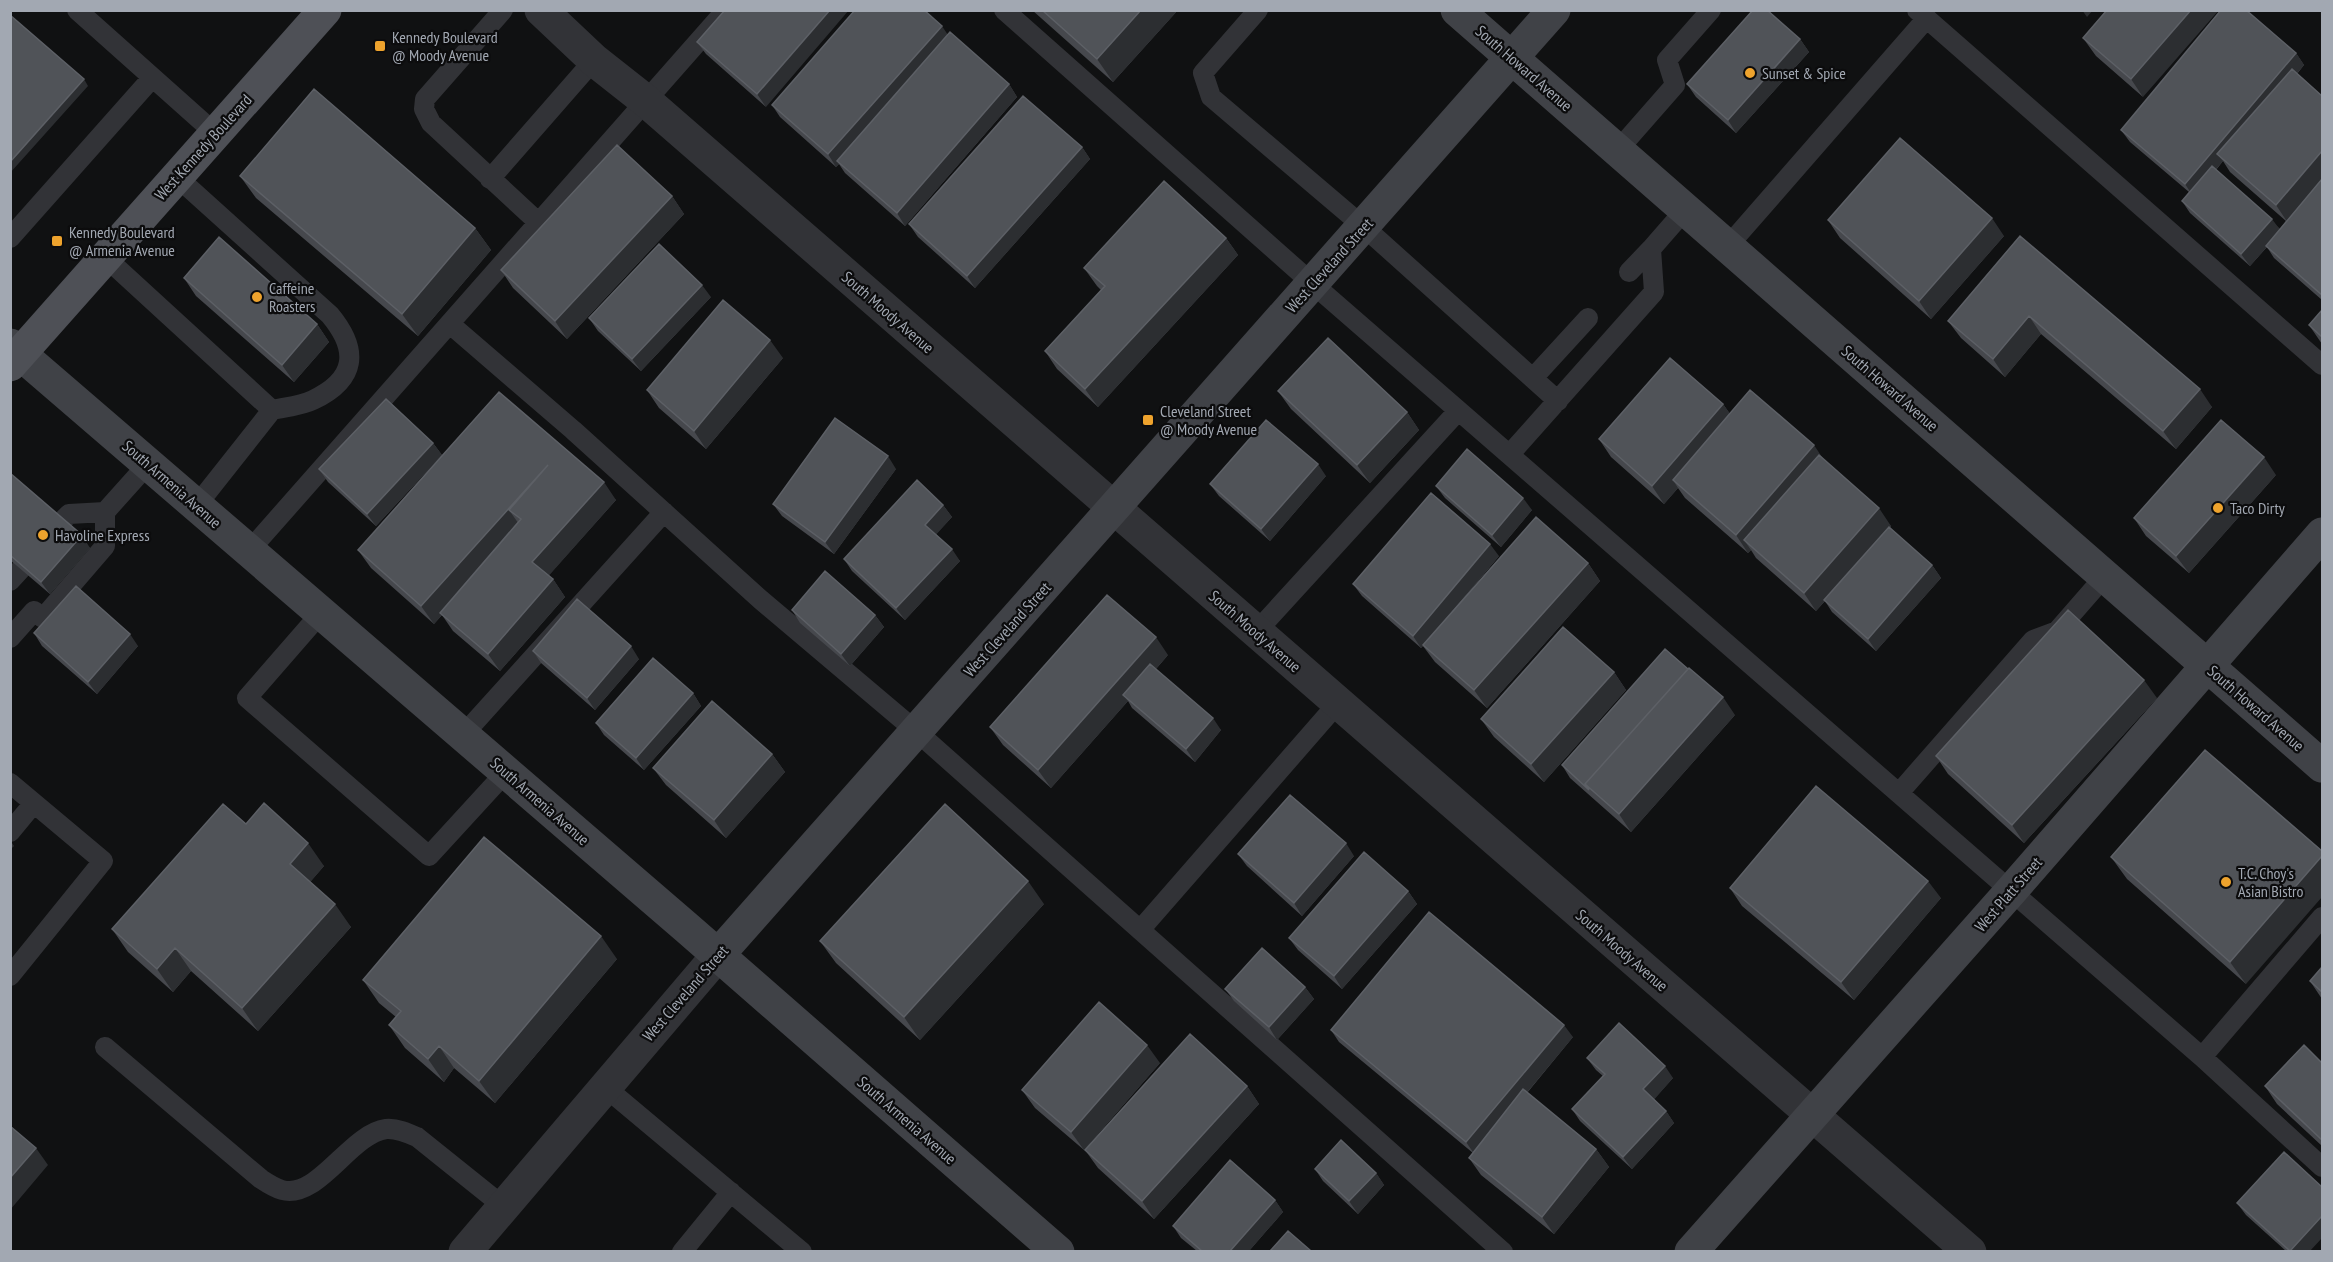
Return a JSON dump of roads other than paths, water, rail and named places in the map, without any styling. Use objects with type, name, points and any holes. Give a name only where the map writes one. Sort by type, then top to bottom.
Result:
[{"type":"main road","name":"West Kennedy Boulevard","points":[[14,354],[105,257],[325,10]]},
{"type":"main road","name":"South Howard Avenue","points":[[1457,10],[2322,766]]},
{"type":"main road","name":"West Cleveland Street","points":[[718,955],[1554,10]]},
{"type":"main road","name":"South Armenia Avenue","points":[[14,354],[196,505],[1058,1251]]},
{"type":"main road","name":"West Platt Street","points":[[1691,1251],[2011,891],[2322,534]]},
{"type":"street","name":"South Moody Avenue","points":[[551,14],[594,60],[646,101],[1970,1251]]},
{"type":"street","name":"West Cleveland Street","points":[[465,1251],[718,955]]},
{"type":"lane","points":[[77,10],[216,134]]},
{"type":"lane","points":[[503,10],[425,99],[423,109],[430,123],[539,223]]},
{"type":"lane","points":[[249,551],[726,10]]},
{"type":"lane","points":[[1004,10],[1458,411],[2202,1057],[2322,1167]]},
{"type":"lane","points":[[1258,10],[1203,73],[1210,97],[1364,227],[1558,401]]},
{"type":"lane","points":[[1618,150],[1675,85],[1667,60],[1711,10]]},
{"type":"lane","points":[[1728,246],[1922,14],[2322,365]]},
{"type":"lane","points":[[490,179],[594,60]]},
{"type":"lane","points":[[10,238],[153,78]]},
{"type":"lane","points":[[177,177],[330,315],[348,341],[351,353],[346,371],[334,386],[312,400],[272,410],[196,505]]},
{"type":"lane","points":[[1629,272],[1685,210]]},
{"type":"lane","points":[[1510,454],[1654,292],[1651,249]]},
{"type":"lane","points":[[105,257],[272,410]]},
{"type":"lane","points":[[1533,378],[1588,318]]},
{"type":"lane","points":[[450,324],[761,600],[916,731],[1503,1251]]},
{"type":"lane","points":[[1256,632],[1458,411]]},
{"type":"lane","points":[[10,638],[34,611],[43,618],[105,546],[105,512],[148,464]]},
{"type":"lane","points":[[61,522],[69,513],[105,512]]},
{"type":"lane","points":[[463,735],[664,512]]},
{"type":"lane","points":[[1899,793],[2033,640],[2057,631],[2105,576]]},
{"type":"lane","points":[[321,613],[247,698],[420,849],[429,856],[506,772]]},
{"type":"lane","points":[[1140,930],[1338,703]]},
{"type":"lane","points":[[10,783],[103,861],[10,976]]},
{"type":"lane","points":[[10,832],[34,803]]},
{"type":"lane","points":[[2202,1057],[2322,917]]},
{"type":"lane","points":[[105,1047],[261,1179],[282,1191],[300,1189],[317,1179],[366,1137],[386,1129],[405,1131],[417,1137],[503,1206]]},
{"type":"lane","points":[[605,1087],[802,1251]]},
{"type":"lane","points":[[682,1251],[731,1192]]},
{"type":"place","name":"Kennedy Boulevard @ Moody Avenue","points":[[380,46]]},
{"type":"place","name":"Sunset & Spice","points":[[1750,73]]},
{"type":"place","name":"Kennedy Boulevard @ Armenia Avenue","points":[[57,241]]},
{"type":"place","name":"Caffeine Roasters","points":[[257,297]]},
{"type":"place","name":"Cleveland Street @ Moody Avenue","points":[[1148,420]]},
{"type":"place","name":"Taco Dirty","points":[[2218,508]]},
{"type":"place","name":"Havoline Express","points":[[43,535]]},
{"type":"place","name":"T.C. Choy's Asian Bistro","points":[[2226,882]]}]
